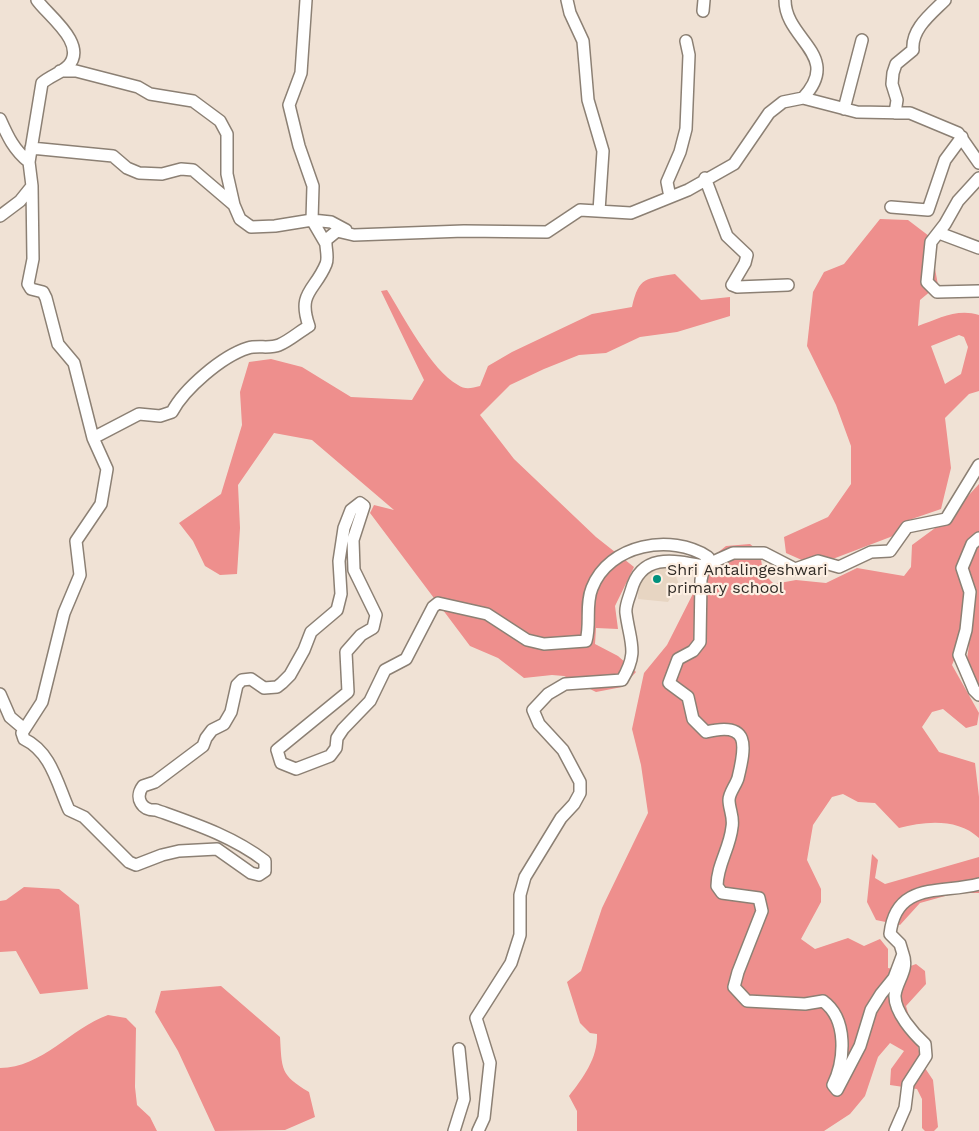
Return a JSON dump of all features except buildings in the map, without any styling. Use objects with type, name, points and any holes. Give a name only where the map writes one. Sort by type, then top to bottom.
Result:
[{"type":"street","points":[[37,0],[61,25],[72,44],[73,56],[70,63],[42,83],[29,162],[32,186],[33,259],[28,284],[31,289],[43,292],[58,344],[74,363],[80,380],[93,438],[107,468],[101,504],[76,541],[80,575],[64,613],[42,702],[23,728],[22,733],[24,739],[36,745],[48,759],[69,810],[84,817],[129,862],[136,865],[162,854],[216,849],[250,874],[259,875],[265,871],[264,861],[247,848],[228,837],[156,810],[147,810],[140,803],[139,794],[143,786],[155,782],[179,765],[203,746],[212,730],[224,724],[231,712],[237,685],[242,680],[251,679],[264,688],[277,687],[290,675],[311,632],[338,610],[341,594],[339,561],[344,528],[355,507],[360,503],[364,506],[353,540],[354,570],[376,614],[376,621],[373,628],[361,635],[346,652],[348,692],[277,750],[281,763],[296,769],[330,756],[336,748],[337,738],[343,729],[370,701],[385,670],[406,659],[433,606],[438,603],[448,603],[487,614],[527,640],[544,644],[586,641],[589,630],[588,607],[591,589],[598,574],[615,558],[632,548],[665,545],[694,548],[708,557],[701,580],[700,642],[693,652],[678,659],[669,683],[688,696],[693,720],[706,732],[724,728],[738,733],[745,749],[729,799],[733,824],[730,839],[719,867],[717,886],[722,893],[759,898],[762,911],[734,987],[747,1001],[805,1004],[823,1001],[829,1006],[840,1027],[842,1044],[837,1076],[833,1085],[837,1090],[860,1046],[871,1010],[894,978],[903,954]]},
{"type":"street","points":[[306,0],[301,73],[289,105],[298,146],[313,186],[312,220],[326,244]]},
{"type":"street","points":[[567,0],[570,13],[583,40],[588,100],[603,152],[599,211]]},
{"type":"street","points":[[785,0],[785,8],[792,25],[809,47],[818,67],[818,74],[803,98]]},
{"type":"street","points":[[895,113],[897,100],[892,84],[896,64],[913,50],[912,40],[915,33],[945,0]]},
{"type":"street","points":[[844,109],[862,40]]},
{"type":"street","points":[[670,197],[667,182],[680,152],[686,129],[689,55],[686,41]]},
{"type":"street","points":[[60,71],[76,72],[138,87],[150,94],[193,101],[220,121],[227,134],[227,174],[234,205],[240,219],[251,228],[312,220],[331,222],[354,235]]},
{"type":"street","points":[[93,438],[139,414],[160,416],[172,412],[178,401],[198,379],[220,364],[248,348],[278,346],[309,326],[304,311],[305,298],[327,262],[326,240],[337,231],[354,235],[464,231],[547,232],[580,210],[631,213],[688,190],[705,178],[734,164],[769,113],[782,102],[803,98],[857,112],[910,113],[958,133],[979,163]]},
{"type":"street","points":[[0,119],[10,143],[29,162]]},
{"type":"street","points":[[891,207],[928,210],[945,160],[962,137]]},
{"type":"street","points":[[31,148],[113,156],[126,168],[139,173],[162,174],[181,169],[193,170],[234,205]]},
{"type":"street","points":[[705,178],[727,236],[747,255],[745,263],[732,285],[737,287],[788,285]]},
{"type":"street","points":[[979,178],[958,202],[931,242],[928,251],[927,282],[937,292],[979,290]]},
{"type":"street","points":[[0,216],[20,201],[32,186]]},
{"type":"street","points":[[938,233],[979,248]]},
{"type":"street","points":[[478,1131],[484,1118],[490,1063],[476,1018],[511,963],[520,935],[520,895],[525,877],[561,818],[574,804],[580,793],[580,782],[563,750],[538,724],[533,710],[548,694],[565,684],[622,680],[632,664],[633,647],[626,611],[633,584],[642,568],[658,561],[704,566],[733,553],[764,553],[794,569],[818,561],[839,567],[871,552],[890,551],[906,527],[946,519],[964,493],[971,475],[979,466]]},
{"type":"street","points":[[979,538],[972,544],[962,568],[970,592],[966,630],[959,655],[974,690],[979,696]]},
{"type":"street","points":[[0,694],[10,717],[23,728]]},
{"type":"street","points":[[895,1131],[905,1108],[908,1084],[926,1056],[925,1044],[910,1030],[897,1006],[895,996],[906,962],[900,944],[890,934],[896,912],[913,894],[929,890],[979,884]]},
{"type":"street","points":[[454,1131],[464,1099],[459,1050]]},
{"type":"shaded area","points":[[880,219],[908,220],[929,236],[938,285],[920,300],[918,326],[955,314],[971,313],[979,315],[979,391],[969,394],[945,418],[951,468],[941,509],[909,520],[893,536],[830,560],[804,561],[786,553],[784,537],[828,517],[851,484],[851,446],[836,405],[807,346],[813,292],[824,272],[844,264]],"holes":[[[959,335],[964,337],[968,347],[961,374],[945,384],[931,346]]]},
{"type":"shaded area","points":[[675,274],[701,300],[730,297],[730,316],[677,332],[640,337],[606,353],[579,355],[510,385],[480,415],[514,459],[596,537],[634,567],[615,606],[618,629],[596,628],[595,644],[618,656],[636,672],[622,687],[596,692],[564,676],[552,675],[524,678],[498,658],[470,646],[370,513],[374,505],[394,510],[312,440],[274,433],[238,485],[240,528],[237,574],[220,575],[205,566],[193,541],[179,523],[221,494],[242,425],[240,392],[249,362],[271,359],[302,367],[351,397],[412,400],[424,380],[381,291],[387,290],[419,342],[438,368],[458,385],[463,388],[469,388],[480,386],[488,366],[512,352],[592,314],[632,307],[641,284],[650,278]]},
{"type":"shaded area","points":[[979,484],[979,685],[966,666],[969,645],[959,648],[952,665],[979,713],[977,725],[966,728],[943,709],[932,712],[922,727],[939,752],[975,763],[979,797],[979,838],[961,827],[951,824],[930,823],[899,828],[875,803],[858,802],[843,794],[832,797],[813,825],[807,860],[821,889],[821,902],[801,939],[815,949],[848,938],[864,946],[880,939],[888,949],[888,968],[900,970],[916,964],[925,971],[926,984],[906,1006],[923,1065],[933,1080],[938,1127],[934,1131],[925,1131],[922,1128],[922,1099],[917,1089],[890,1085],[891,1069],[904,1051],[890,1043],[878,1057],[865,1096],[850,1114],[824,1131],[577,1131],[577,1111],[569,1096],[589,1067],[597,1043],[597,1034],[590,1033],[580,1023],[567,982],[581,971],[602,908],[648,813],[641,765],[632,729],[644,673],[667,645],[711,558],[726,546],[750,544],[760,552],[763,573],[774,584],[796,580],[826,583],[857,568],[904,576],[911,567],[912,545],[946,520]]},
{"type":"shaded area","name":"Shri Antalingeshwari primary school","points":[[670,562],[679,584],[668,602],[638,599],[638,574]]},
{"type":"shaded area","points":[[872,854],[878,860],[875,878],[885,884],[979,857],[979,893],[956,893],[920,903],[900,925],[876,920],[867,902]]},
{"type":"shaded area","points":[[24,887],[59,889],[79,905],[88,989],[40,994],[16,951],[0,952],[0,901],[6,900]]},
{"type":"shaded area","points":[[221,986],[280,1037],[284,1070],[293,1081],[309,1092],[315,1117],[285,1130],[215,1131],[178,1051],[155,1012],[161,991]]},
{"type":"shaded area","points":[[108,1015],[126,1018],[136,1028],[135,1087],[137,1105],[150,1117],[157,1131],[0,1131],[0,1068],[29,1062],[43,1055],[94,1021]]},
{"type":"place","name":"Shri Antalingeshwari primary school","points":[[657,579]]}]
